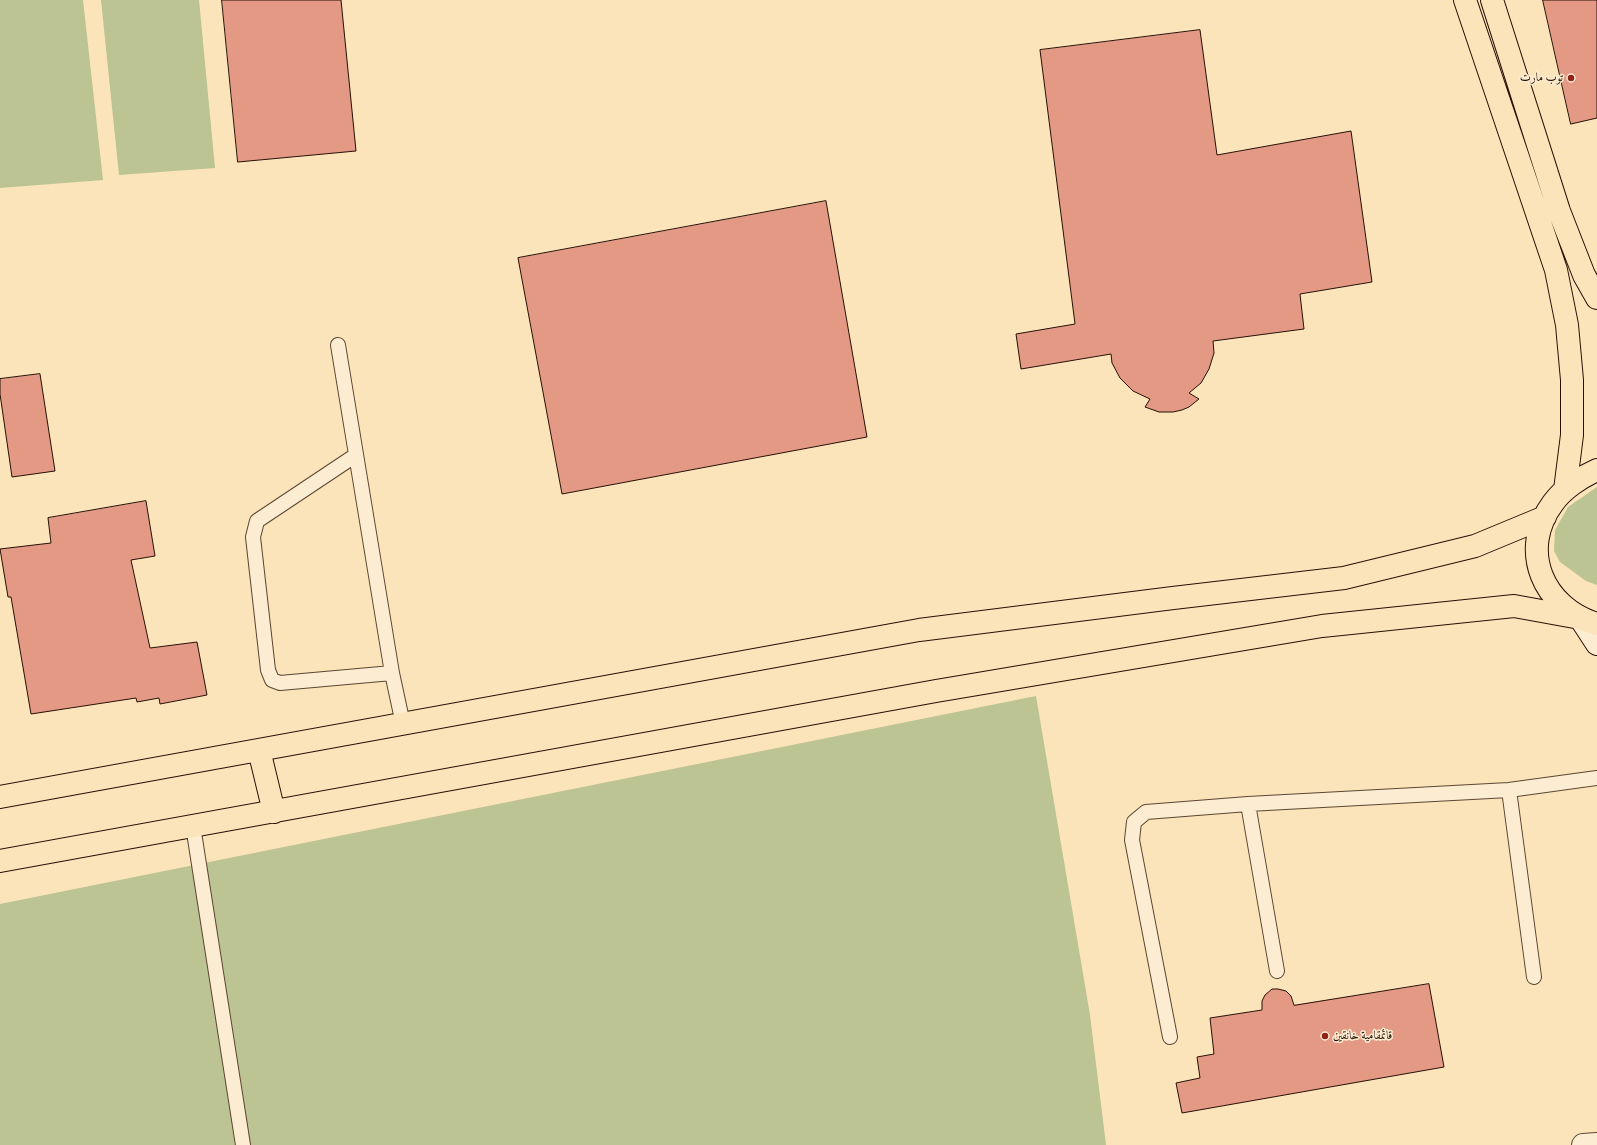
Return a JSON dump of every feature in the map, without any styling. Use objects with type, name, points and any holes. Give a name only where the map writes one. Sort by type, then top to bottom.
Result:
[{"type":"main road","points":[[1465,0],[1556,270],[1567,325],[1572,380],[1572,435],[1565,490]]},
{"type":"main road","points":[[1492,0],[1559,210],[1584,274],[1597,298]]},
{"type":"main road","points":[[1597,470],[1565,490],[1553,502],[1539,533],[1537,550],[1539,567],[1554,597],[1566,609],[1588,621],[1597,644]]},
{"type":"main road","points":[[0,797],[919,630],[1344,578],[1475,546],[1545,517]]},
{"type":"main road","points":[[0,861],[944,690],[1322,626],[1514,606],[1588,621]]},
{"type":"main road","points":[[259,750],[274,812]]},
{"type":"main road","points":[[1583,1145],[1597,1144]]},
{"type":"lane","points":[[338,345],[392,673],[403,724]]},
{"type":"lane","points":[[356,455],[257,521],[253,537],[268,670],[272,680],[280,683],[392,673]]},
{"type":"lane","points":[[1170,1037],[1132,840],[1134,822],[1146,812],[1248,804],[1509,790],[1597,778]]},
{"type":"lane","points":[[1509,790],[1534,977]]},
{"type":"lane","points":[[1248,804],[1277,971]]},
{"type":"lane","points":[[193,826],[243,1145]]},
{"type":"green space","points":[[0,0],[83,0],[103,180],[0,188]]},
{"type":"green space","points":[[101,0],[199,0],[215,168],[119,175]]},
{"type":"green space","points":[[1597,487],[1597,585],[1586,581],[1560,562],[1554,551],[1555,530],[1568,507]]},
{"type":"green space","points":[[1036,696],[1090,1015],[1106,1145],[0,1145],[0,904]]},
{"type":"building","points":[[222,0],[341,0],[356,151],[238,162]]},
{"type":"building","points":[[1543,0],[1597,0],[1597,118],[1571,124]]},
{"type":"building","points":[[1200,30],[1217,155],[1351,131],[1372,282],[1300,294],[1304,329],[1213,341],[1214,353],[1209,369],[1201,383],[1189,393],[1199,399],[1189,407],[1182,410],[1173,412],[1159,412],[1145,407],[1150,399],[1133,391],[1120,378],[1112,363],[1111,354],[1021,369],[1016,334],[1075,324],[1040,50]]},
{"type":"building","points":[[826,201],[867,437],[562,494],[518,258]]},
{"type":"building","points":[[40,374],[55,471],[12,477],[0,394],[0,379]]},
{"type":"building","points":[[146,501],[155,556],[131,560],[150,648],[197,642],[207,695],[160,704],[159,698],[137,702],[136,698],[31,714],[11,597],[8,597],[0,549],[51,543],[48,518]]},
{"type":"building","name":"قائمقامية خانقين","points":[[1429,984],[1444,1067],[1182,1113],[1176,1083],[1200,1078],[1197,1057],[1214,1054],[1210,1018],[1262,1010],[1262,1001],[1265,995],[1272,989],[1286,991],[1291,996],[1294,1005]]},
{"type":"place","name":"توب مارت","points":[[1571,78]]},
{"type":"place","name":"قائمقامية خانقين","points":[[1325,1036]]}]
